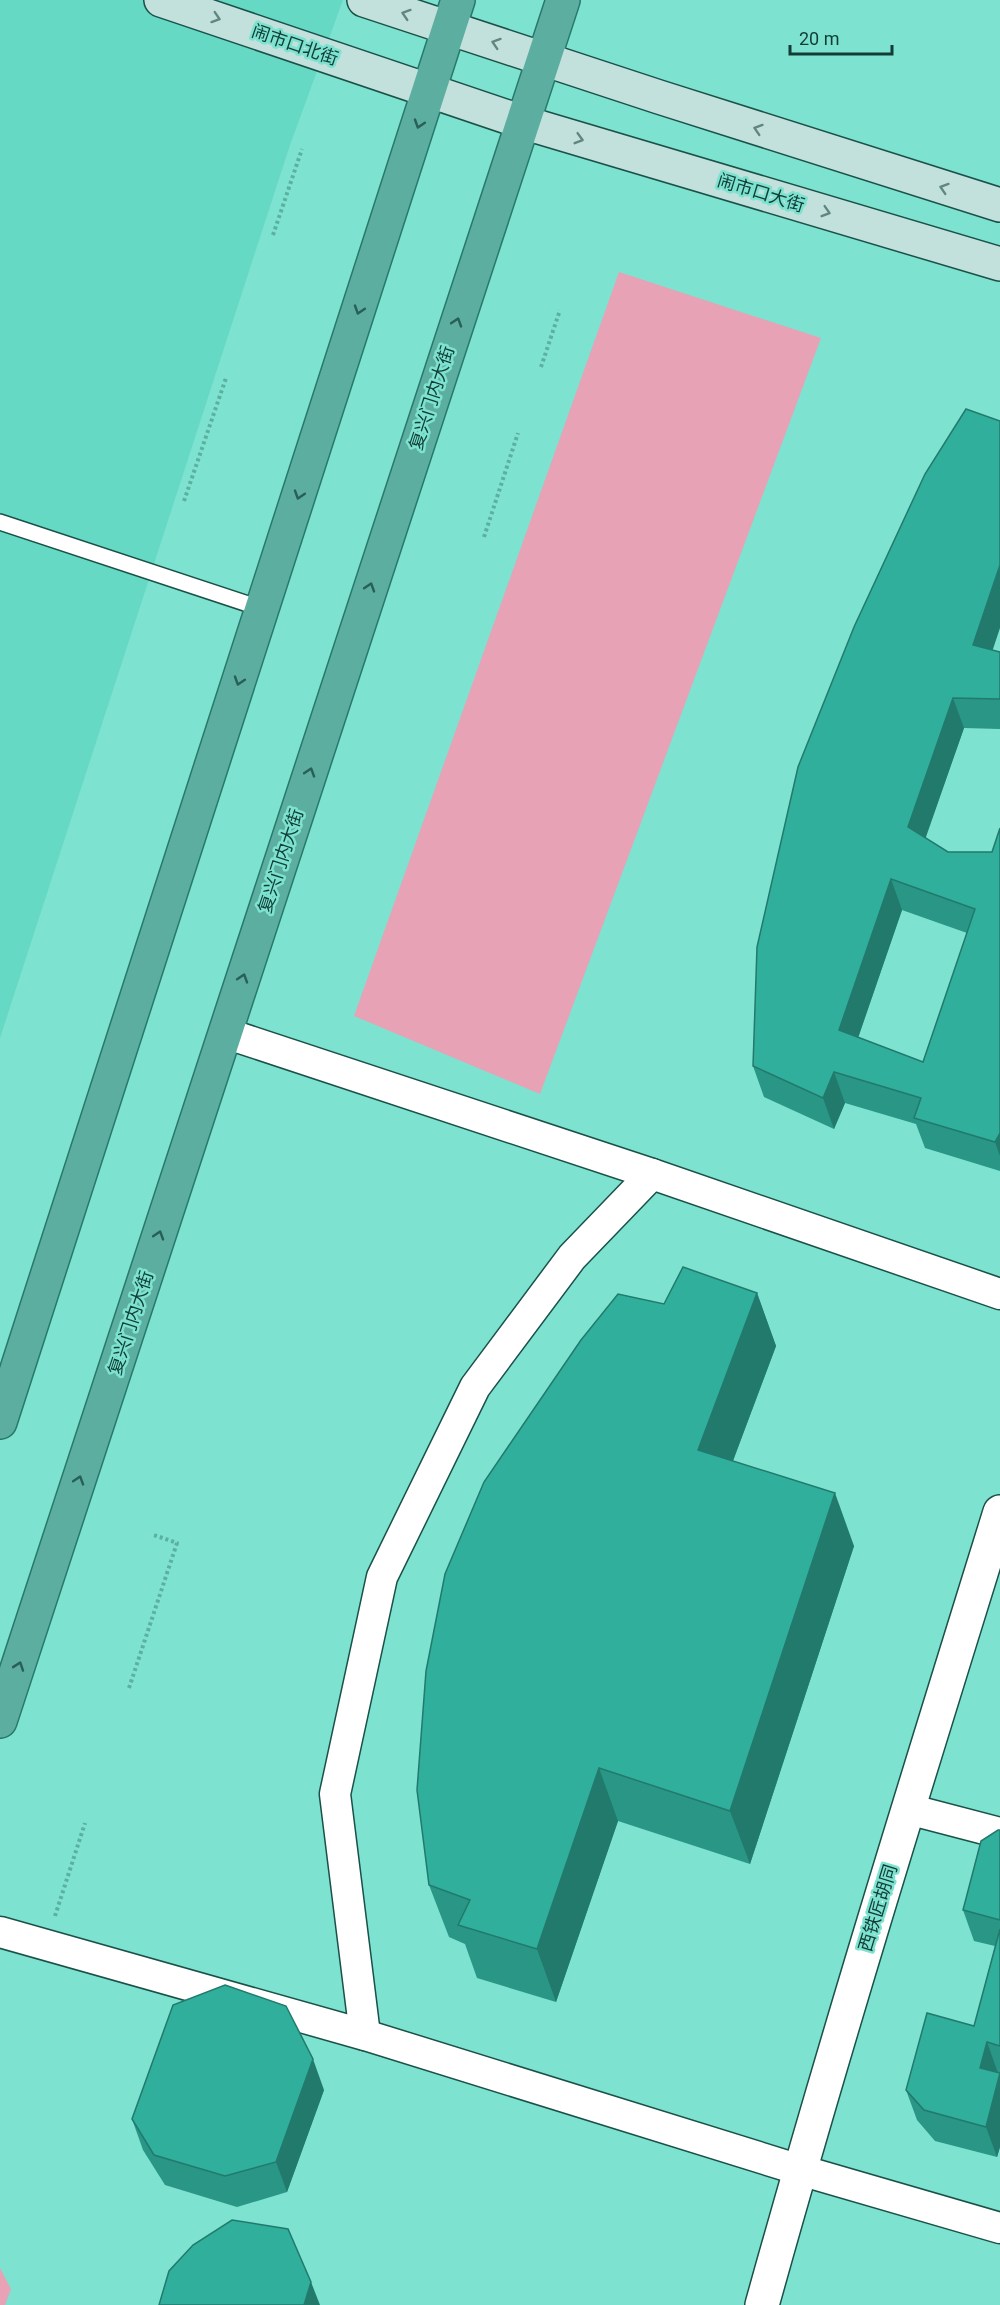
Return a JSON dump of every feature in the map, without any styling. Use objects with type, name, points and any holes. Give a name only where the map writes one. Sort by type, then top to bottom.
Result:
[{"type":"highway","name":"复兴门内大街","points":[[0,1721],[563,0]]},
{"type":"highway","points":[[0,1422],[453,14]]},
{"type":"main road","name":"闹市口北街","points":[[161,0],[522,122]]},
{"type":"main road","points":[[364,0],[453,14],[543,58],[1000,206]]},
{"type":"main road","name":"闹市口大街","points":[[522,122],[1000,264]]},
{"type":"street","points":[[225,1034],[652,1174],[1000,1294]]},
{"type":"street","points":[[365,2035],[335,1794],[382,1577],[476,1387],[572,1257],[652,1174]]},
{"type":"street","name":"西铁匠胡同","points":[[762,2305],[908,1809],[1000,1512]]},
{"type":"street","points":[[908,1809],[1000,1833]]},
{"type":"street","points":[[0,1932],[365,2035],[800,2170],[1000,2228]]},
{"type":"lane","points":[[0,522],[262,609]]},
{"type":"path","points":[[273,235],[302,149]]},
{"type":"path","points":[[541,367],[560,310]]},
{"type":"path","points":[[184,501],[226,378]]},
{"type":"path","points":[[484,537],[519,433]]},
{"type":"path","points":[[129,1688],[177,1543],[154,1535]]},
{"type":"path","points":[[54,1917],[85,1823]]},
{"type":"shaded area","points":[[0,0],[343,0],[290,145],[0,1038]]},
{"type":"shaded area","points":[[619,272],[821,338],[540,1094],[354,1016]]},
{"type":"shaded area","points":[[0,2268],[11,2289],[5,2305],[0,2305]]},
{"type":"building","points":[[966,409],[1000,421],[1000,565],[973,645],[1000,652],[1000,699],[953,698],[908,827],[948,852],[992,852],[1000,828],[1000,1133],[995,1142],[914,1118],[921,1098],[834,1072],[823,1098],[753,1066],[757,947],[798,767],[854,627],[925,474]],"holes":[[[891,879],[975,909],[923,1062],[839,1030]]]},
{"type":"building","points":[[683,1267],[757,1293],[698,1450],[835,1493],[730,1811],[599,1768],[537,1949],[458,1925],[470,1900],[429,1885],[417,1790],[426,1671],[445,1574],[484,1482],[581,1340],[618,1294],[664,1304]]},
{"type":"building","points":[[1000,1830],[1000,1920],[963,1910],[981,1841]]},
{"type":"building","points":[[1000,1929],[1000,2046],[987,2042],[980,2068],[1000,2073],[986,2127],[924,2110],[906,2090],[927,2013],[974,2026]]},
{"type":"building","points":[[225,1985],[286,2006],[313,2059],[276,2162],[225,2176],[154,2155],[132,2119],[173,2005]]},
{"type":"building","points":[[232,2220],[288,2229],[311,2282],[304,2305],[159,2305],[169,2271],[193,2245]]}]
